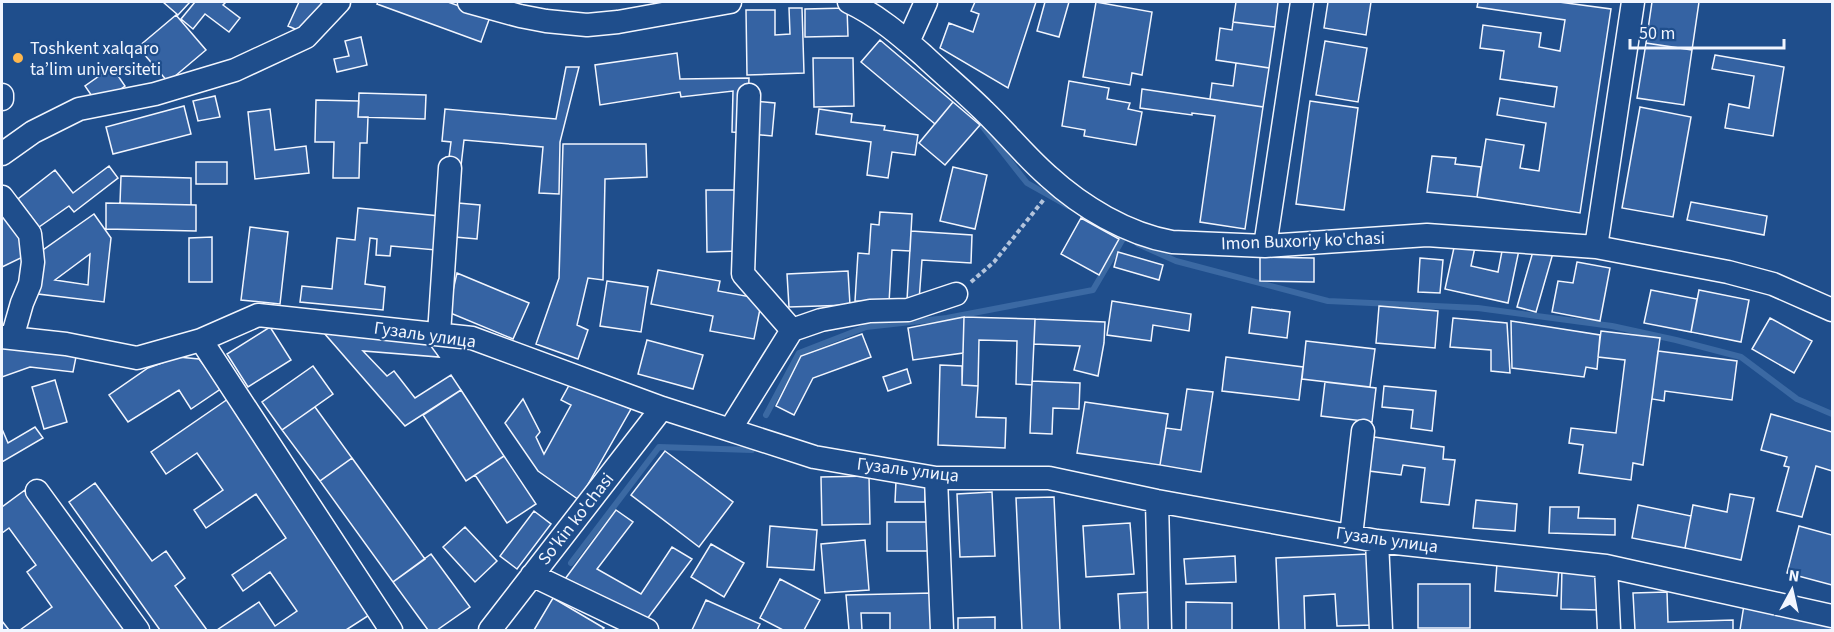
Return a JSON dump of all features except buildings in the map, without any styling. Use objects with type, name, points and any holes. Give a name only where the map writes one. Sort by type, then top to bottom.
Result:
[{"type":"street","points":[[2,154],[33,132],[80,109],[156,94],[236,70],[306,37],[339,2]]},
{"type":"street","points":[[469,2],[520,16],[587,25],[618,22],[730,2]]},
{"type":"street","name":"Imon Buxoriy ko'chasi","points":[[849,2],[868,11],[908,42],[984,111],[1056,183],[1080,202],[1098,213],[1158,240],[1265,246],[1426,235],[1596,247],[1728,272],[1773,285],[1833,310]]},
{"type":"street","points":[[908,42],[926,2]]},
{"type":"street","points":[[1265,246],[1302,2]]},
{"type":"street","points":[[1596,247],[1633,2]]},
{"type":"street","points":[[2,94],[2,99]]},
{"type":"street","points":[[749,95],[743,274],[792,330]]},
{"type":"street","points":[[439,334],[450,168]]},
{"type":"street","points":[[2,197],[30,234],[33,262],[30,284],[7,337]]},
{"type":"street","points":[[731,428],[792,330],[820,320],[870,311],[908,310],[956,294]]},
{"type":"street","name":"Гузаль улица","points":[[7,337],[66,344],[137,358],[201,340],[258,315],[472,338],[662,408],[731,428],[814,457],[936,478],[1049,478],[1157,501],[1377,541],[1606,567],[1833,616]]},
{"type":"street","points":[[201,340],[391,630]]},
{"type":"street","name":"So'kin ko'chasi","points":[[490,630],[662,408]]},
{"type":"street","points":[[1351,536],[1363,430]]},
{"type":"street","points":[[936,478],[942,630]]},
{"type":"street","points":[[38,491],[138,630]]},
{"type":"street","points":[[1157,501],[1160,630]]},
{"type":"street","points":[[1377,541],[1381,630]]},
{"type":"street","points":[[1606,567],[1609,630]]},
{"type":"street","points":[[532,575],[648,630]]},
{"type":"path","points":[[956,294],[994,262],[1056,183]]},
{"type":"waterway","points":[[975,117],[1027,183],[1068,206]]},
{"type":"waterway","points":[[766,415],[799,353],[866,327],[947,318],[1093,290],[1124,237],[1129,239]]},
{"type":"waterway","points":[[1138,244],[1176,261],[1328,301],[1478,308],[1612,326],[1676,340],[1741,357],[1797,399],[1832,414]]},
{"type":"waterway","points":[[571,563],[659,447],[752,450]]},
{"type":"place","name":"Toshkent xalqaro ta’lim universiteti","points":[[18,58]]}]
